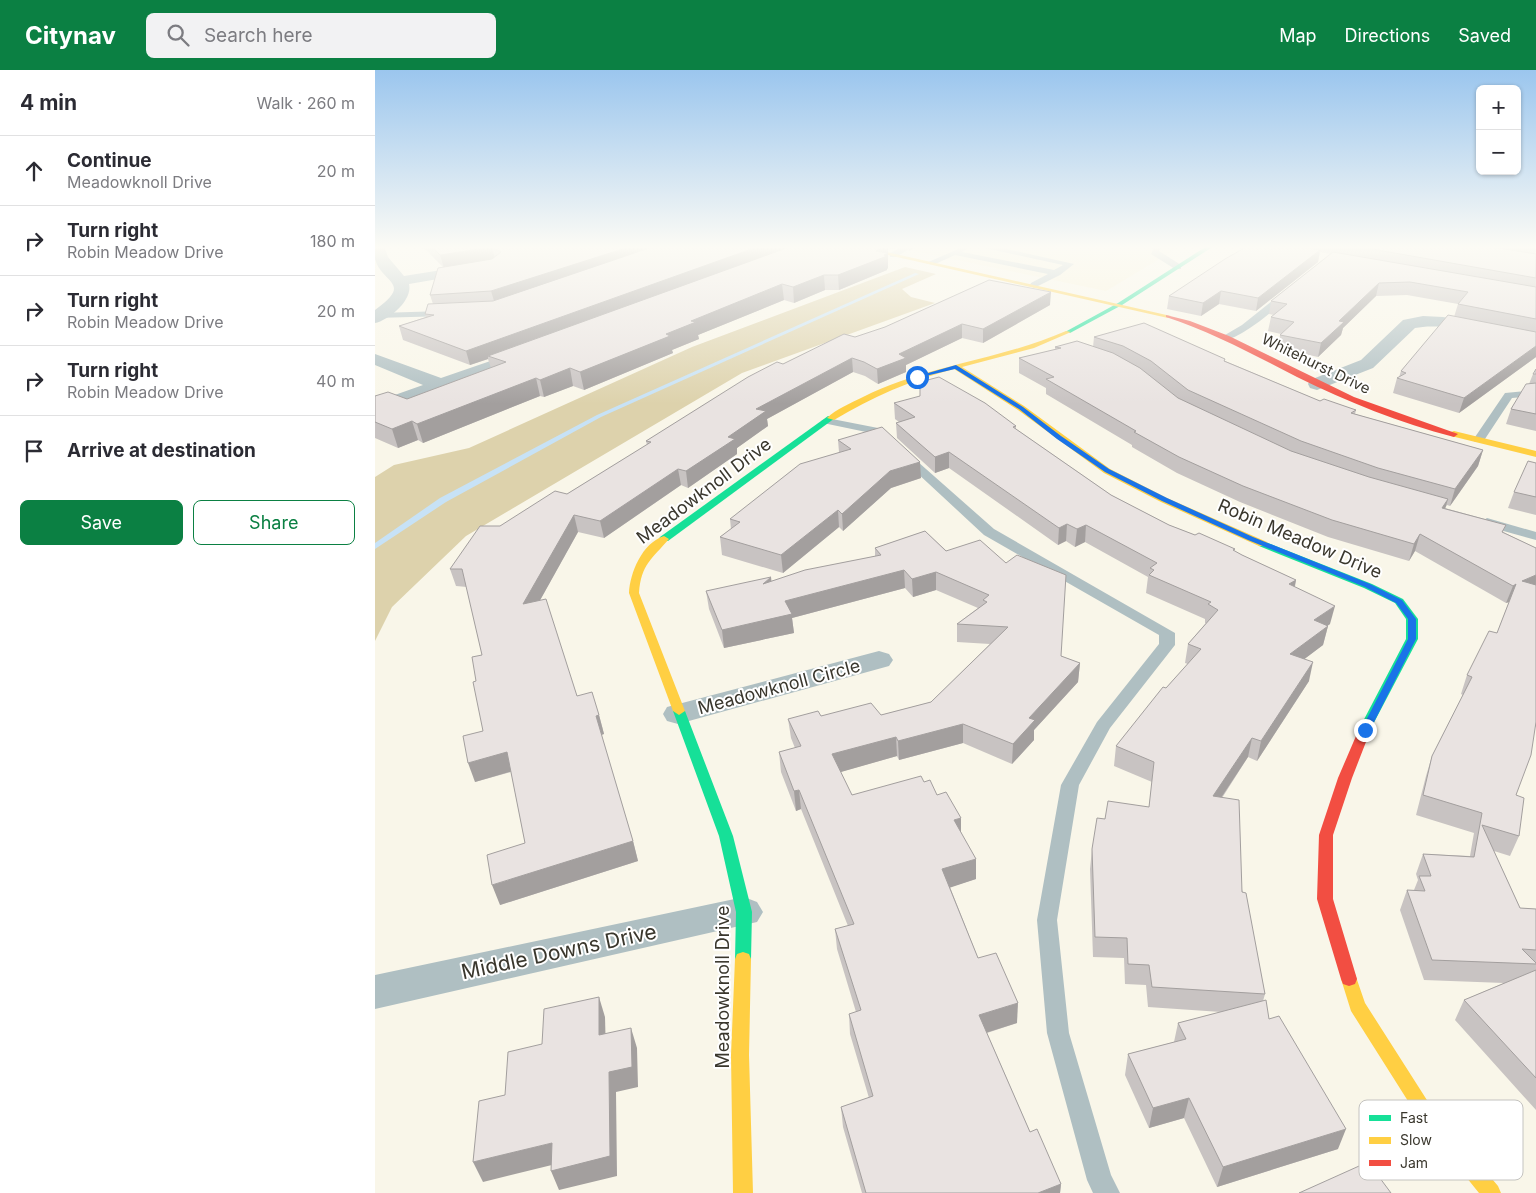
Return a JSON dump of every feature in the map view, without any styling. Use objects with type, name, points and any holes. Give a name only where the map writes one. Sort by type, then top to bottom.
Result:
[{"type":"street","points":[[376,317],[397,302],[399,298]]},
{"type":"street","name":"Whitehurst Drive","points":[[1093,298],[1171,317],[1228,337],[1317,384],[1367,406],[1435,429],[1536,454]]},
{"type":"street","name":"Meadowknoll Drive","points":[[743,1193],[741,1055],[744,912],[726,836],[634,593],[633,574],[642,558],[663,539],[827,421],[862,399],[889,386],[1015,352],[1050,340],[1129,298]]},
{"type":"street","points":[[1317,384],[1367,364],[1409,324],[1423,321],[1443,322],[1536,340]]},
{"type":"street","points":[[375,410],[543,347]]},
{"type":"street","points":[[375,359],[441,385]]},
{"type":"street","name":"Robin Meadow Drive","points":[[956,367],[1021,408],[1059,438],[1107,471],[1164,500],[1250,539],[1368,586],[1399,602],[1412,619],[1412,639],[1365,730],[1345,778],[1326,836],[1325,899],[1357,1006],[1417,1100]]},
{"type":"street","name":"Meadowknoll Circle","points":[[679,714],[879,660]]},
{"type":"street","name":"Middle Downs Drive","points":[[375,992],[744,912]]},
{"type":"street","name":"Robin Meadow Drive","points":[[1480,1180],[1491,1193]]},
{"type":"lane","points":[[1228,337],[1245,327],[1280,298]]},
{"type":"lane","points":[[376,317],[453,313]]},
{"type":"lane","points":[[1050,340],[1067,346]]},
{"type":"lane","points":[[1479,440],[1509,395],[1536,393]]},
{"type":"lane","points":[[827,421],[874,430],[884,435],[989,532],[1167,633],[1167,645],[1149,665],[1103,726],[1070,785],[1047,920],[1058,1034],[1100,1180],[1107,1193]]},
{"type":"lane","points":[[1479,520],[1536,536]]},
{"type":"shaded area","points":[[821,298],[917,298],[935,303],[742,373],[466,536],[392,607],[375,641],[375,477],[394,465],[469,448],[692,347]]},
{"type":"building","points":[[501,298],[613,298],[466,351],[399,326],[434,315],[425,314],[428,304],[493,301]]},
{"type":"building","points":[[647,298],[747,298],[691,321],[696,322],[666,334],[670,336],[580,372],[570,368],[540,380],[536,378],[417,424],[412,421],[392,429],[375,422],[375,396],[388,392],[407,399],[506,362],[488,356]]},
{"type":"building","points":[[948,298],[1039,298],[983,329],[962,324],[899,354],[906,358],[877,369],[852,358],[756,409],[766,411],[728,437],[735,439],[686,471],[678,469],[600,521],[574,515],[523,604],[546,599],[577,696],[592,692],[599,715],[596,716],[633,841],[492,885],[487,855],[525,843],[507,752],[468,763],[463,736],[483,731],[473,682],[476,681],[472,657],[482,655],[462,569],[450,569],[480,526],[500,526],[555,491],[567,494],[651,442],[646,441],[748,377],[777,362],[783,364],[844,334],[855,337],[885,327]]},
{"type":"building","points":[[1181,298],[1210,298],[1203,303]]},
{"type":"building","points":[[1274,298],[1363,298],[1339,321],[1344,322],[1321,343],[1280,335],[1294,322],[1271,317],[1287,304],[1271,301]]},
{"type":"building","points":[[1463,298],[1536,298],[1536,319],[1458,304]]},
{"type":"building","points":[[1448,315],[1536,332],[1536,346],[1464,398],[1397,378],[1406,373],[1401,371]]},
{"type":"building","points":[[1144,323],[1225,359],[1224,361],[1320,401],[1324,399],[1356,410],[1351,413],[1483,450],[1455,489],[1378,468],[1301,441],[1188,390],[1151,361],[1123,346],[1094,337]]},
{"type":"building","points":[[1077,341],[1113,353],[1140,368],[1178,398],[1291,451],[1369,477],[1448,499],[1442,508],[1506,525],[1502,532],[1536,548],[1536,575],[1522,581],[1536,585],[1536,722],[1531,755],[1516,795],[1524,798],[1519,836],[1482,825],[1520,908],[1536,909],[1536,950],[1522,949],[1536,964],[1432,960],[1407,890],[1425,891],[1419,876],[1431,876],[1423,854],[1474,857],[1482,813],[1423,795],[1432,756],[1472,677],[1467,675],[1489,631],[1497,633],[1516,584],[1513,586],[1420,534],[1414,544],[1332,520],[1243,486],[1179,457],[1046,379],[1054,377],[1019,358],[1061,348],[1055,347]]},
{"type":"building","points":[[939,377],[985,403],[1016,426],[1013,427],[1111,495],[1169,525],[1195,535],[1199,533],[1235,549],[1233,550],[1296,580],[1289,584],[1335,606],[1314,620],[1328,626],[1290,654],[1313,662],[1261,741],[1252,738],[1213,796],[1239,800],[1242,892],[1246,893],[1265,994],[1152,987],[1149,965],[1128,964],[1127,938],[1095,937],[1092,849],[1097,818],[1105,819],[1108,801],[1149,807],[1154,762],[1116,746],[1163,687],[1166,688],[1201,649],[1188,644],[1218,610],[1208,604],[1211,602],[1149,575],[1154,570],[1150,568],[1157,563],[1086,525],[1077,529],[1067,524],[1059,528],[949,452],[935,457],[896,423],[915,417],[894,403],[920,396],[920,382]]},
{"type":"building","points":[[1536,383],[1536,414],[1511,409],[1526,384]]},
{"type":"building","points":[[882,427],[920,462],[890,471],[842,514],[838,510],[781,555],[720,537],[740,522],[730,519],[800,464],[851,449],[838,440]]},
{"type":"building","points":[[1528,461],[1536,463],[1536,497],[1514,492]]},
{"type":"building","points":[[925,531],[946,551],[980,540],[1006,563],[1017,555],[1066,575],[1061,656],[1080,663],[1029,718],[1035,720],[1013,744],[963,724],[898,741],[896,737],[832,754],[852,795],[921,776],[924,782],[930,780],[937,795],[946,792],[961,818],[954,820],[976,859],[942,869],[978,958],[996,953],[1018,1003],[979,1015],[1030,1132],[1037,1129],[1061,1184],[1038,1193],[866,1193],[841,1107],[873,1096],[849,1014],[861,1010],[835,929],[854,924],[799,790],[794,791],[779,752],[801,746],[788,719],[818,711],[821,716],[871,703],[881,715],[931,702],[1008,627],[957,624],[987,602],[983,600],[989,595],[936,572],[912,579],[904,570],[785,601],[792,614],[722,630],[706,591],[771,577],[763,584],[805,570],[881,555],[875,548]]},
{"type":"building","points":[[1536,970],[1536,1078],[1464,1000]]},
{"type":"building","points":[[599,997],[599,1035],[631,1028],[632,1067],[609,1072],[610,1156],[551,1171],[552,1143],[473,1162],[479,1101],[505,1095],[508,1052],[542,1044],[544,1009]]},
{"type":"building","points":[[1266,1000],[1269,1019],[1279,1016],[1346,1129],[1223,1167],[1189,1098],[1153,1108],[1128,1054],[1186,1039],[1178,1023]]},
{"type":"building","points":[[1359,1166],[1359,1180],[1381,1180],[1391,1193],[1299,1193]]},
{"type":"waterway","points":[[375,547],[443,500],[599,416],[862,298]]},
{"type":"traffic: fast","points":[[1068,332],[1129,298]]},
{"type":"traffic: fast","points":[[664,539],[831,418]]},
{"type":"traffic: fast","points":[[1263,544],[1368,586],[1399,601],[1412,619],[1412,639],[1365,729]]},
{"type":"traffic: fast","points":[[679,711],[726,836],[744,912],[743,959]]},
{"type":"traffic: slow","points":[[1088,298],[1168,316]]},
{"type":"traffic: slow","points":[[831,418],[873,395],[917,377],[1013,353],[1068,332]]},
{"type":"traffic: slow","points":[[956,367],[1021,408],[1107,471],[1164,500],[1263,544]]},
{"type":"traffic: slow","points":[[1454,434],[1536,454]]},
{"type":"traffic: slow","points":[[664,539],[646,556],[638,569],[634,593],[679,711]]},
{"type":"traffic: slow","points":[[743,959],[740,1055],[743,1193]]},
{"type":"traffic: slow","points":[[1349,979],[1357,1006],[1417,1100]]},
{"type":"traffic: slow","points":[[1480,1180],[1491,1193]]},
{"type":"traffic: jam","points":[[1168,316],[1207,329],[1334,392],[1419,424],[1454,434]]},
{"type":"traffic: jam","points":[[1349,979],[1325,899],[1326,835],[1345,778],[1365,729]]},
{"type":"route","points":[[917,377],[956,367],[1021,408],[1059,438],[1107,471],[1164,500],[1250,539],[1368,586],[1399,602],[1412,619],[1412,639],[1365,730]]}]
